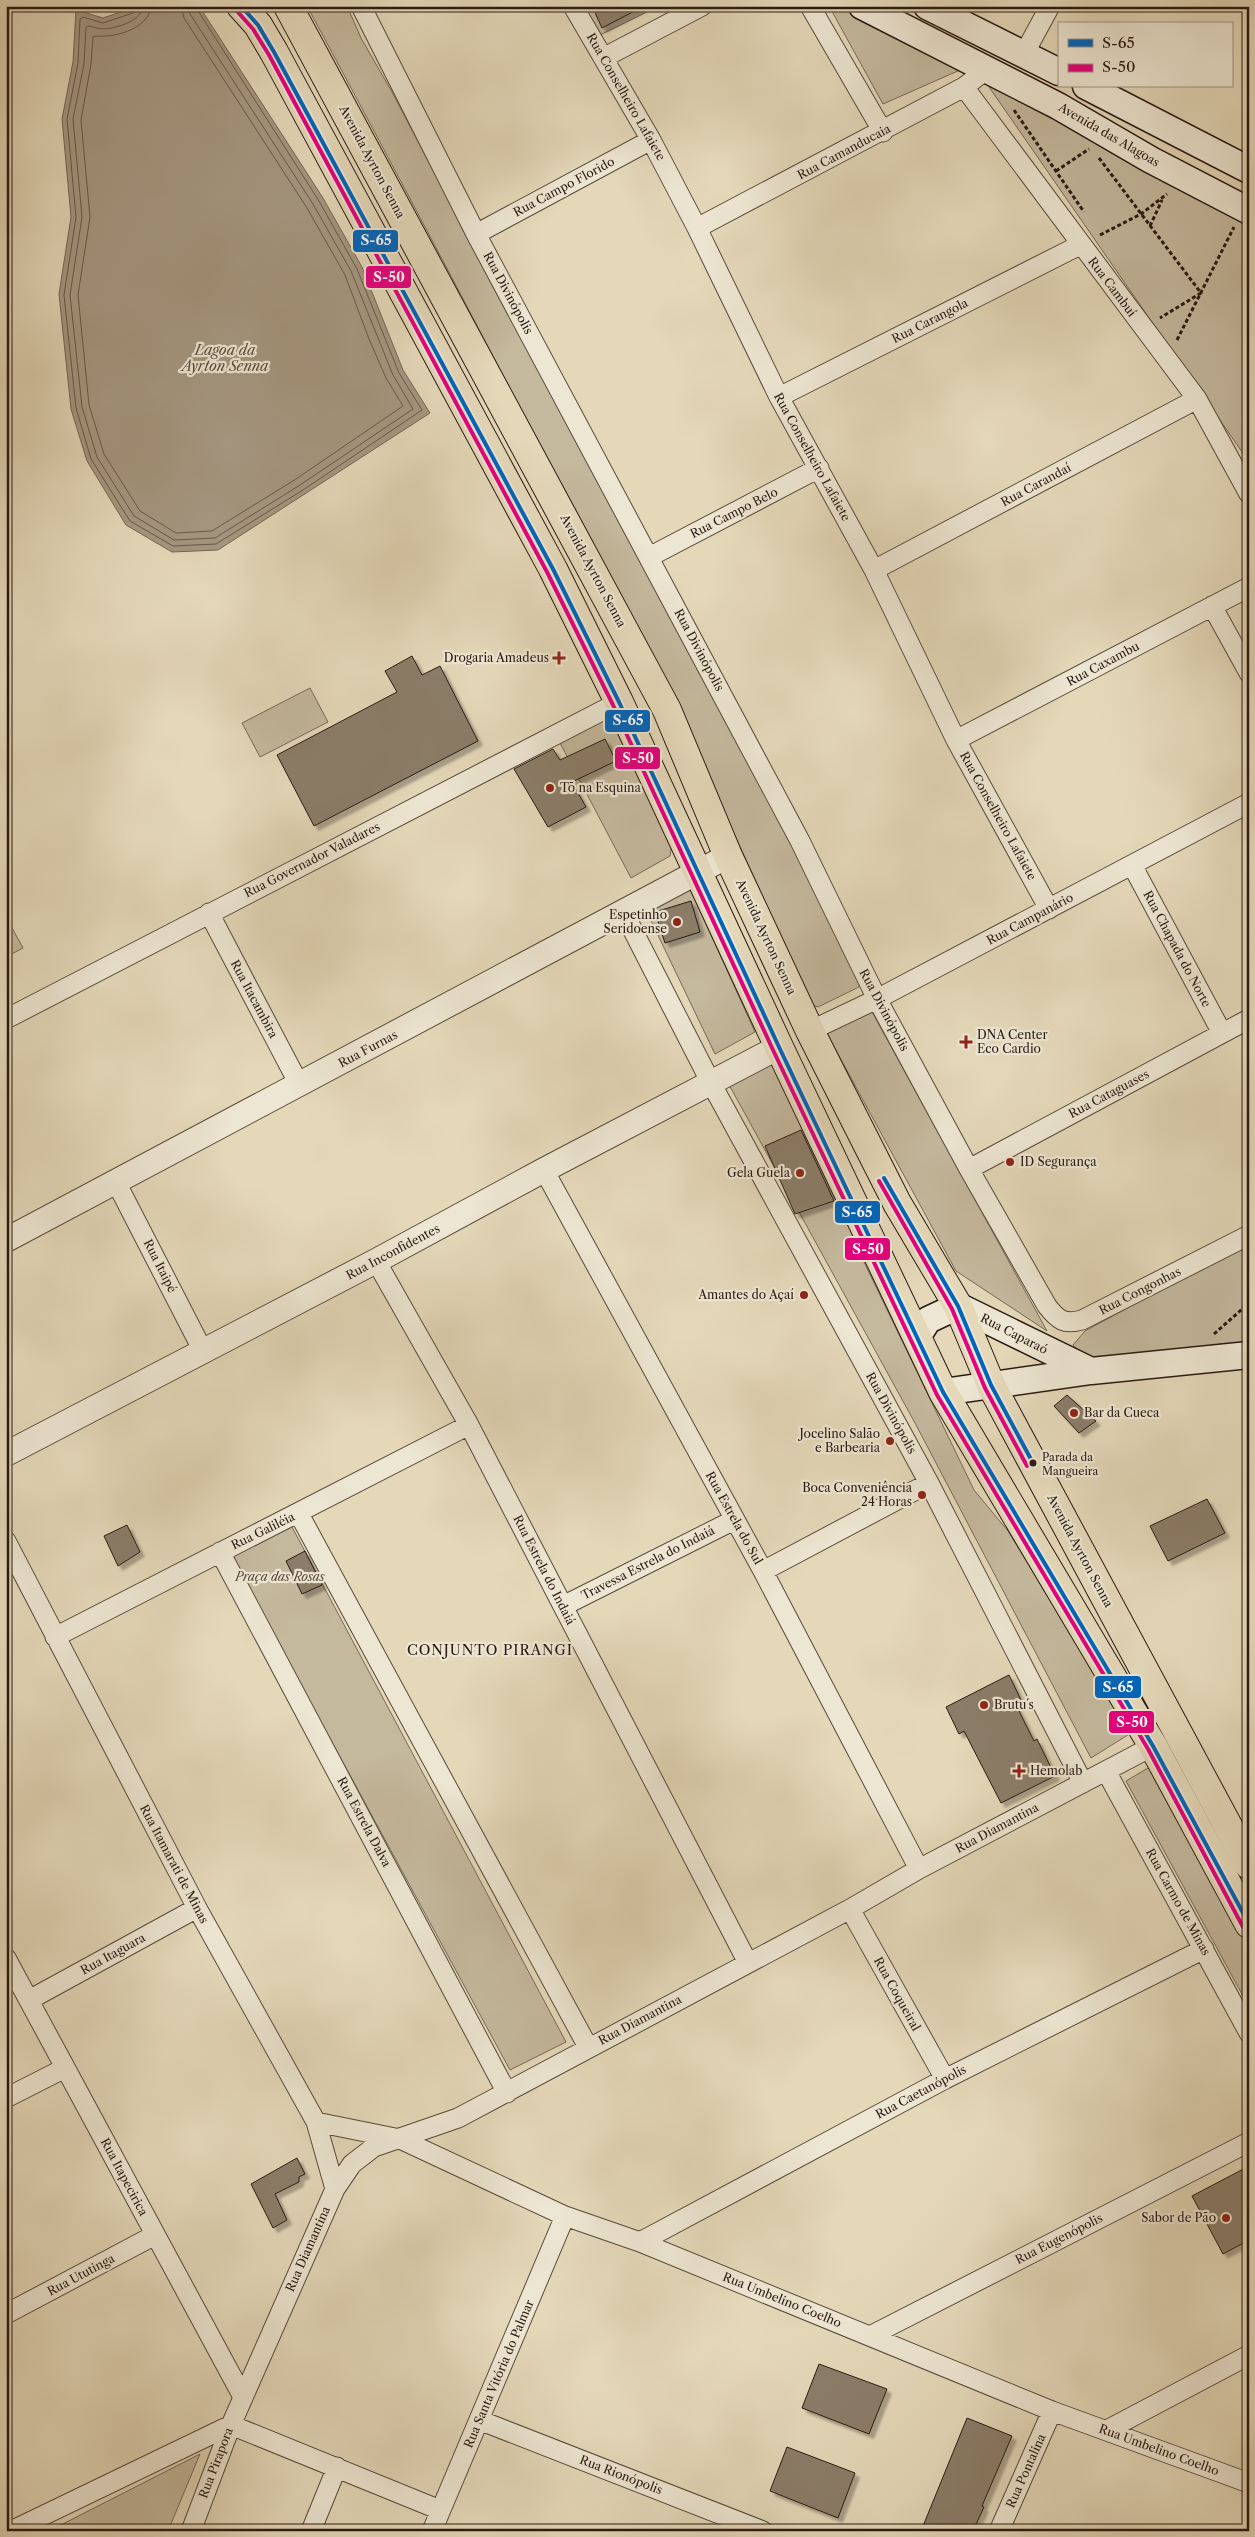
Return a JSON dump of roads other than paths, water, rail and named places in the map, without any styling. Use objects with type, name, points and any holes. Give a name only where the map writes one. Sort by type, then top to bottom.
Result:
[{"type":"main road","points":[[241,6],[258,25],[274,52],[553,568],[619,702],[779,1048],[944,1392],[1153,1746],[1249,1924]]},
{"type":"main road","name":"Avenida Ayrton Senna","points":[[288,6],[667,710],[728,856],[810,1031],[897,1203],[958,1306],[991,1385],[1249,1865]]},
{"type":"main road","name":"Avenida das Alagoas","points":[[862,6],[1058,106],[1151,160],[1242,219]]},
{"type":"main road","points":[[927,6],[1058,71]]},
{"type":"main road","points":[[1090,88],[1249,170]]},
{"type":"main road","points":[[917,1337],[928,1320],[958,1306]]},
{"type":"main road","name":"Rua Caparaó","points":[[958,1306],[1091,1371]]},
{"type":"main road","points":[[944,1392],[958,1392],[991,1385],[1091,1371],[1249,1356]]},
{"type":"street","name":"Rua Divinópolis","points":[[361,6],[476,234],[800,841],[877,999],[969,1169],[1040,1293]]},
{"type":"street","name":"Rua Conselheiro Lafaiete","points":[[573,6],[651,140],[697,228],[779,397],[874,570],[956,740],[1049,909]]},
{"type":"street","points":[[605,58],[702,6]]},
{"type":"street","points":[[810,6],[883,132]]},
{"type":"street","points":[[1024,54],[1050,6]]},
{"type":"street","name":"Rua Camanducaia","points":[[697,228],[883,132],[964,87],[986,70]]},
{"type":"street","name":"Rua Cambuí","points":[[964,87],[1197,399],[1249,494]]},
{"type":"street","name":"Rua Campo Florido","points":[[476,234],[651,140]]},
{"type":"street","name":"Rua Carangola","points":[[779,397],[1080,244]]},
{"type":"street","name":"Rua Carandaí","points":[[874,570],[1197,399]]},
{"type":"street","name":"Rua Campo Belo","points":[[649,557],[819,468]]},
{"type":"street","name":"Rua Caxambu","points":[[956,740],[1249,587]]},
{"type":"street","points":[[1212,606],[1249,673]]},
{"type":"street","name":"Rua Governador Valadares","points":[[6,1019],[619,702]]},
{"type":"street","name":"Rua Campanário","points":[[810,1031],[877,999],[1249,803]]},
{"type":"street","name":"Rua Furnas","points":[[6,1240],[300,1086],[728,856]]},
{"type":"street","name":"Rua Chapada do Norte","points":[[1132,865],[1222,1033]]},
{"type":"street","name":"Rua Itacambira","points":[[209,913],[300,1086]]},
{"type":"street","name":"Rua Divinópolis","points":[[624,913],[711,1083],[928,1483],[1083,1783]]},
{"type":"street","name":"Rua Cataguases","points":[[969,1169],[1249,1019]]},
{"type":"street","name":"Rua Inconfidentes","points":[[6,1454],[779,1048]]},
{"type":"street","name":"Rua Estrela do Sul","points":[[544,1170],[762,1571],[919,1869]]},
{"type":"street","name":"Rua Itaipé","points":[[116,1182],[203,1351]]},
{"type":"street","name":"Rua Congonhas","points":[[1040,1293],[1061,1321],[1070,1324],[1082,1320],[1249,1235]]},
{"type":"street","name":"Rua Estrela do Indaiá","points":[[376,1261],[469,1425],[748,1963]]},
{"type":"street","name":"Rua Galiléia","points":[[55,1637],[220,1552],[299,1514],[469,1425]]},
{"type":"street","points":[[762,1571],[928,1483]]},
{"type":"street","points":[[299,1514],[588,2047]]},
{"type":"street","name":"Travessa Estrela do Indaiá","points":[[563,1606],[734,1520]]},
{"type":"street","name":"Rua Itamarati de Minas","points":[[6,1541],[197,1908],[316,2122],[335,2188]]},
{"type":"street","name":"Rua Estrela Dalva","points":[[220,1552],[507,2093]]},
{"type":"street","name":"Rua Diamantina","points":[[243,2397],[335,2188],[342,2175],[363,2154],[386,2142],[400,2139],[458,2118],[507,2093],[588,2047],[850,1909],[919,1869],[1153,1746]]},
{"type":"street","name":"Rua Carmo de Minas","points":[[1106,1771],[1249,2033]]},
{"type":"street","name":"Rua Itaguara","points":[[29,2000],[197,1908]]},
{"type":"street","name":"Rua Coqueiral","points":[[850,1909],[945,2079]]},
{"type":"street","name":"Rua Caetanópolis","points":[[640,2242],[945,2079],[1204,1949]]},
{"type":"street","name":"Rua Itapecirica","points":[[6,1958],[243,2397]]},
{"type":"street","points":[[6,2098],[65,2068]]},
{"type":"street","name":"Rua Umbelino Coelho","points":[[316,2122],[400,2139],[565,2216],[640,2242],[1052,2411],[1249,2483]]},
{"type":"street","name":"Rua Eugenópolis","points":[[870,2336],[1249,2142]]},
{"type":"street","name":"Rua Santa Vitória do Palmar","points":[[432,2531],[565,2216]]},
{"type":"street","name":"Rua Ututinga","points":[[6,2314],[155,2236]]},
{"type":"street","points":[[1107,2430],[1249,2355]]},
{"type":"street","name":"Rua Pirapora","points":[[191,2531],[243,2397]]},
{"type":"street","name":"Rua Pontalina","points":[[999,2531],[1052,2411]]},
{"type":"street","name":"Rua Rionópolis","points":[[479,2420],[762,2531]]},
{"type":"street","points":[[11,2531],[231,2425],[440,2510]]},
{"type":"street","points":[[311,2531],[337,2467]]},
{"type":"water","name":"Lagoa da Ayrton Senna","points":[[139,6],[199,6],[323,198],[362,267],[403,370],[430,413],[218,550],[172,552],[126,525],[87,461],[71,409],[59,294],[71,217],[62,119],[73,62],[76,10],[103,18]]},
{"type":"place","name":"Drogaria Amadeus","points":[[559,658]]},
{"type":"place","name":"Tō na Esquina","points":[[550,788]]},
{"type":"place","name":"Espetinho Seridoense","points":[[677,922]]},
{"type":"place","name":"DNA Center Eco Cardio","points":[[966,1042]]},
{"type":"place","name":"ID Segurança","points":[[1010,1162]]},
{"type":"place","name":"Gela Guela","points":[[800,1173]]},
{"type":"place","name":"Amantes do Açaí","points":[[804,1295]]},
{"type":"place","name":"Bar da Cueca","points":[[1074,1413]]},
{"type":"place","name":"Jocelino Salão e Barbearia","points":[[890,1441]]},
{"type":"place","name":"Parada da Mangueira","points":[[1033,1463]]},
{"type":"place","name":"Boca Conveniência 24 Horas","points":[[922,1495]]},
{"type":"place","name":"Brutu´s","points":[[984,1705]]},
{"type":"place","name":"Hemolab","points":[[1019,1771]]},
{"type":"place","name":"Sabor de Pão","points":[[1226,2218]]},
{"type":"district","name":"CONJUNTO PIRANGI","points":[[490,1650]]},
{"type":"park label","name":"Praça das Rosas","points":[[280,1577]]}]
